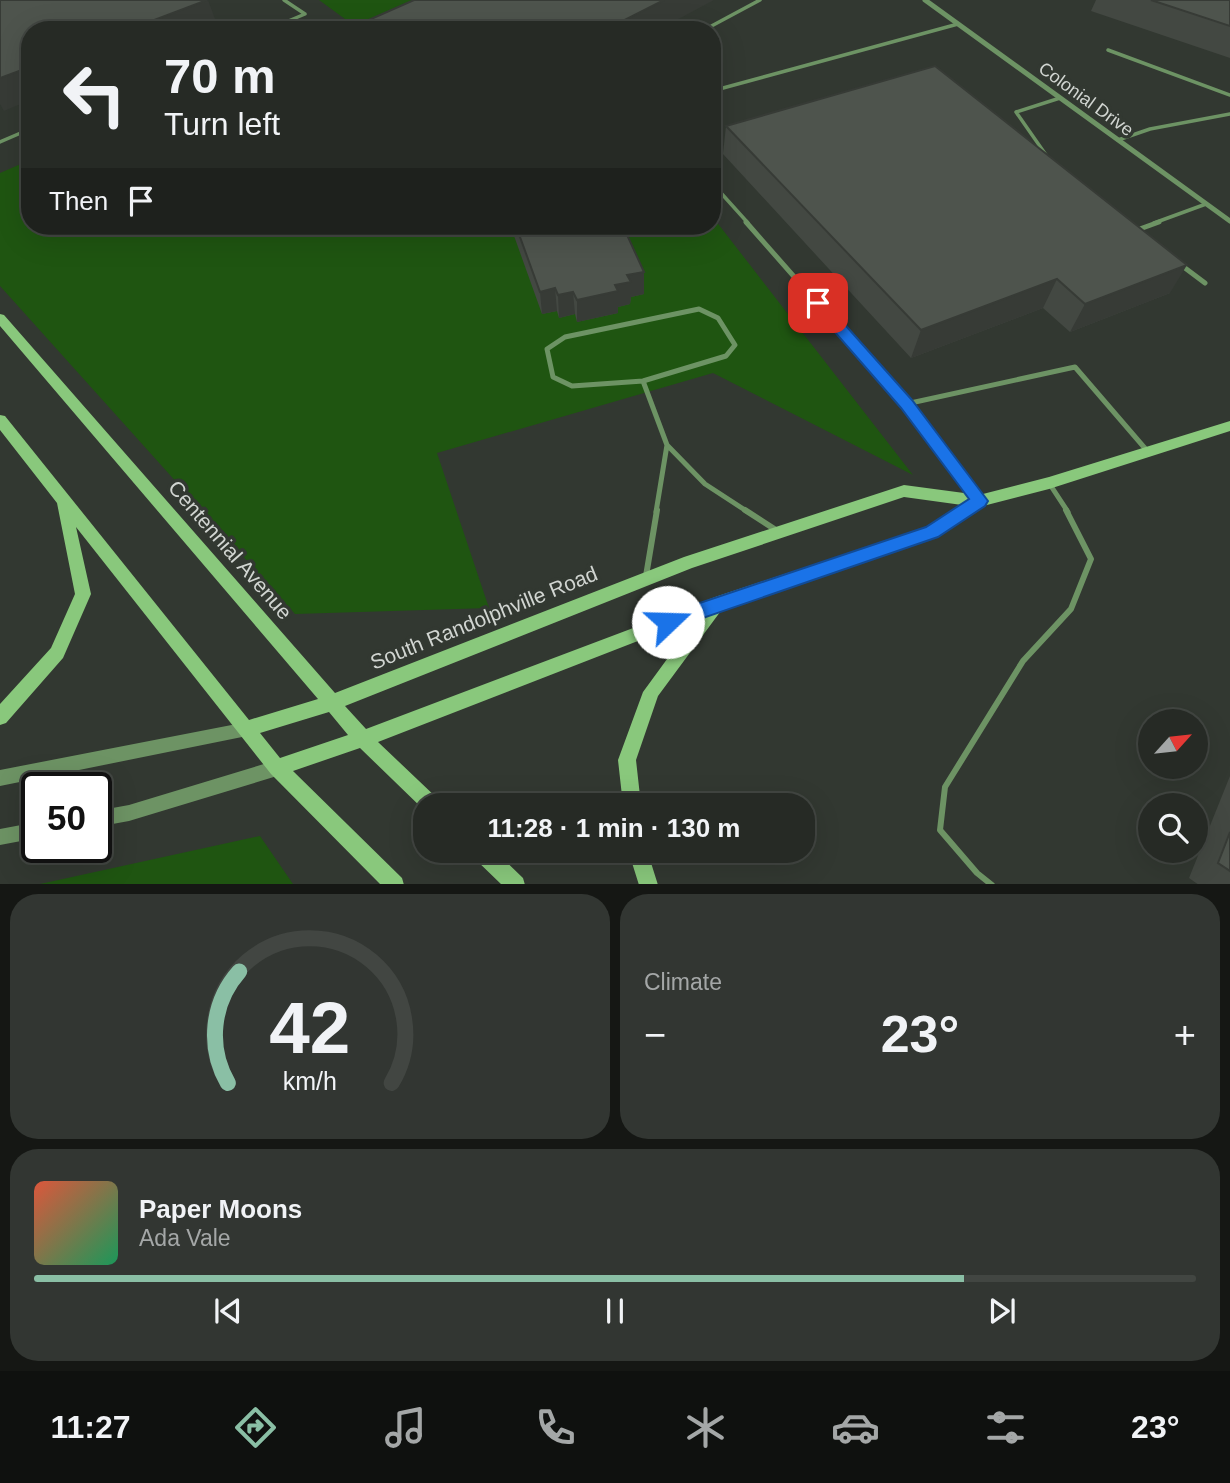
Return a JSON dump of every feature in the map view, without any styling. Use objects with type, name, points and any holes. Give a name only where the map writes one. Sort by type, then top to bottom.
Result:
[{"type":"main road","name":"Centennial Avenue","points":[[0,318],[331,703],[363,739],[419,793]]},
{"type":"main road","points":[[0,420],[277,768],[395,884]]},
{"type":"main road","name":"South Randolphville Road","points":[[277,768],[363,739],[718,603],[932,532],[979,501],[1049,483],[1228,429]]},
{"type":"main road","name":"South Randolphville Road","points":[[247,729],[331,703],[646,578],[904,491],[979,501]]},
{"type":"main road","points":[[0,717],[57,653],[83,594],[63,499]]},
{"type":"main road","points":[[631,793],[627,760],[650,692],[718,603]]},
{"type":"main road","points":[[494,863],[516,884]]},
{"type":"main road","points":[[642,863],[649,884]]},
{"type":"street","name":"Colonial Drive","points":[[925,0],[1230,221]]},
{"type":"street","name":"South Randolphville Road","points":[[0,778],[247,729]]},
{"type":"street","name":"South Randolphville Road","points":[[112,816],[277,768]]},
{"type":"street","points":[[0,837],[21,833]]},
{"type":"lane","points":[[284,0],[305,14],[288,21]]},
{"type":"lane","points":[[721,21],[760,0]]},
{"type":"lane","points":[[721,89],[958,24]]},
{"type":"lane","points":[[1108,50],[1230,94]]},
{"type":"lane","points":[[1052,164],[1016,112],[1060,97]]},
{"type":"lane","points":[[1118,140],[1150,129],[1230,114]]},
{"type":"lane","points":[[0,142],[21,133]]},
{"type":"lane","points":[[721,193],[906,404],[979,501]]},
{"type":"lane","points":[[1137,230],[1206,204]]},
{"type":"lane","points":[[1126,222],[1146,237]]},
{"type":"lane","points":[[1176,260],[1205,284]]},
{"type":"lane","points":[[699,309],[718,318],[735,345],[726,356],[643,381],[572,386],[553,377],[547,349],[565,337],[699,309]]},
{"type":"lane","points":[[906,404],[1075,367],[1149,453]]},
{"type":"lane","points":[[643,381],[667,444],[705,485],[779,532]]},
{"type":"lane","points":[[646,578],[667,444]]},
{"type":"lane","points":[[992,884],[977,873],[940,830],[945,787],[1023,661],[1071,609],[1091,559],[1078,527],[1049,483]]},
{"type":"green space","points":[[319,0],[413,0],[438,14],[421,21],[341,21],[345,19]]},
{"type":"green space","points":[[21,164],[21,235],[721,235],[721,228],[913,475],[713,373],[437,453],[489,608],[295,614],[0,286],[0,173]]},
{"type":"green space","points":[[260,836],[293,884],[40,884]]},
{"type":"building","points":[[0,0],[207,0],[152,21],[21,21],[21,70],[0,78]]},
{"type":"building","points":[[414,0],[664,0],[623,21],[366,21]]},
{"type":"building","points":[[1151,0],[1230,0],[1230,26]]},
{"type":"building","points":[[935,66],[1187,265],[1085,304],[1057,279],[921,330],[726,126]]},
{"type":"building","points":[[519,235],[627,235],[644,272],[627,275],[631,282],[615,285],[618,291],[577,300],[573,292],[558,295],[555,288],[540,292]]},
{"type":"building","points":[[1230,832],[1230,871],[1218,863]]},
{"type":"route","points":[[668,622],[932,532],[979,501],[906,404],[818,303]]}]
